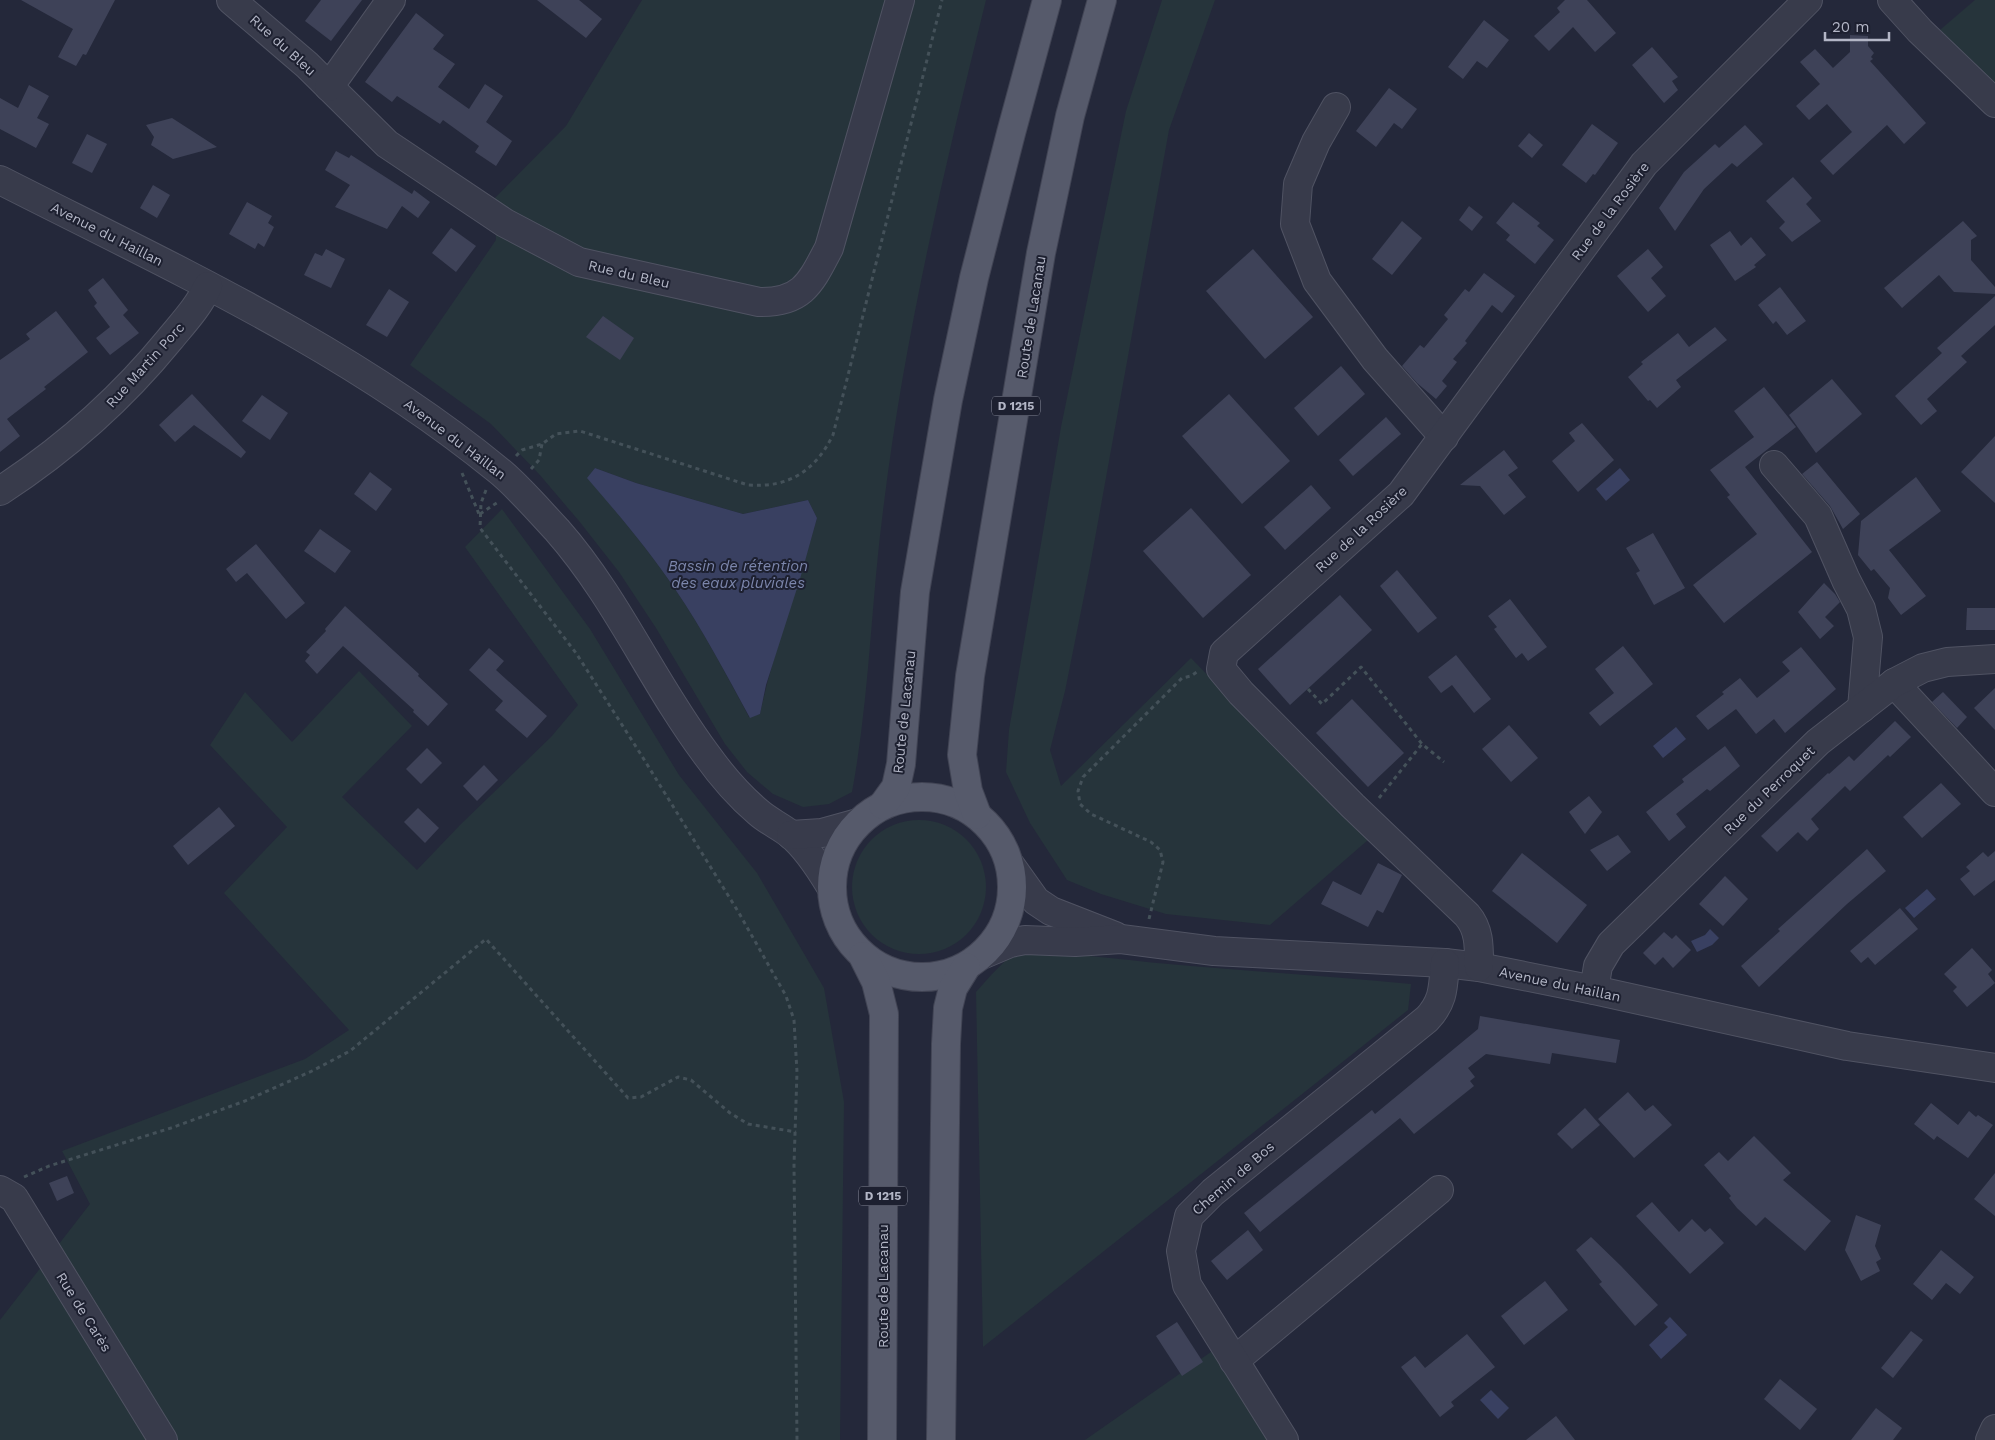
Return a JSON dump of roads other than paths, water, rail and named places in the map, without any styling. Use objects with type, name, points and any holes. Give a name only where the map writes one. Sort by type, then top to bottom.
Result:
[{"type":"main road","name":"Route de Lacanau","points":[[883,805],[896,787],[901,764],[915,592],[948,400],[974,278],[1047,0]]},
{"type":"main road","name":"Route de Lacanau","points":[[977,815],[968,790],[962,755],[970,676],[1041,253],[1070,116],[1102,0]]},
{"type":"main road","points":[[941,1440],[948,1008],[953,988],[975,960],[1000,936],[1009,914],[1013,890],[1011,866],[998,838],[977,815],[956,803],[932,797],[907,798],[883,805],[858,823],[843,842],[834,864],[831,887],[835,913],[846,937],[863,956],[887,971],[913,977],[940,976],[975,960]]},
{"type":"main road","name":"Route de Lacanau","points":[[863,956],[876,982],[884,1014],[882,1440]]},
{"type":"street","name":"Rue du Bleu","points":[[232,0],[329,87],[387,144],[504,223],[579,262],[738,298],[777,303],[798,295],[812,280],[829,248],[900,0]]},
{"type":"street","points":[[329,87],[391,0]]},
{"type":"street","name":"Rue de la Rosière","points":[[1479,967],[1479,942],[1474,924],[1467,915],[1353,806],[1241,693],[1221,669],[1224,653],[1402,494],[1644,164],[1808,0]]},
{"type":"street","points":[[1892,0],[1920,31],[1995,103]]},
{"type":"street","points":[[1336,107],[1316,142],[1298,184],[1295,224],[1317,281],[1376,360],[1444,437]]},
{"type":"street","name":"Avenue du Haillan","points":[[0,180],[208,286],[311,342],[414,407],[500,472],[558,531],[591,574],[704,753],[729,784],[757,812],[773,825],[791,835],[820,869],[831,887]]},
{"type":"street","name":"Rue Martin Porc","points":[[0,491],[72,439],[115,402],[143,372],[202,300],[208,286]]},
{"type":"street","points":[[1774,465],[1818,516],[1861,609],[1868,637],[1862,708]]},
{"type":"street","name":"Rue du Perroquet","points":[[1594,990],[1598,966],[1611,944],[1818,742],[1894,683],[1922,668],[1946,662],[1995,659]]},
{"type":"street","points":[[1894,683],[1995,792]]},
{"type":"street","points":[[791,835],[822,833],[858,823]]},
{"type":"street","name":"Avenue du Haillan","points":[[1011,866],[1036,901],[1051,911],[1133,940]]},
{"type":"street","name":"Avenue du Haillan","points":[[975,960],[1010,943],[1025,940],[1075,942],[1133,940],[1214,951],[1446,963],[1479,967],[1594,990],[1847,1046],[1995,1068]]},
{"type":"street","name":"Chemin de Bos","points":[[1284,1440],[1187,1286],[1181,1251],[1189,1216],[1212,1192],[1427,1020],[1437,1009],[1443,995],[1446,963]]},
{"type":"street","name":"Rue de Carès","points":[[8,1185],[14,1198],[163,1440]]},
{"type":"street","points":[[1234,1361],[1439,1190]]},
{"type":"street","points":[[1990,1440],[1995,1429]]},
{"type":"water","name":"Bassin de rétention des eaux pluviales","points":[[595,468],[636,483],[743,514],[808,500],[817,518],[800,579],[766,685],[760,714],[750,718],[705,636],[675,589],[644,546],[587,478]]},
{"type":"water","points":[[1620,468],[1630,480],[1606,501],[1596,489]]},
{"type":"water","points":[[1676,727],[1686,739],[1663,758],[1653,746]]},
{"type":"water","points":[[1927,889],[1936,899],[1914,918],[1905,908]]},
{"type":"water","points":[[1710,929],[1719,938],[1712,945],[1697,952],[1691,941],[1705,935]]},
{"type":"water","points":[[1670,1317],[1687,1335],[1661,1359],[1649,1345],[1668,1327],[1664,1323]]},
{"type":"water","points":[[1491,1390],[1509,1408],[1498,1419],[1480,1400]]}]
